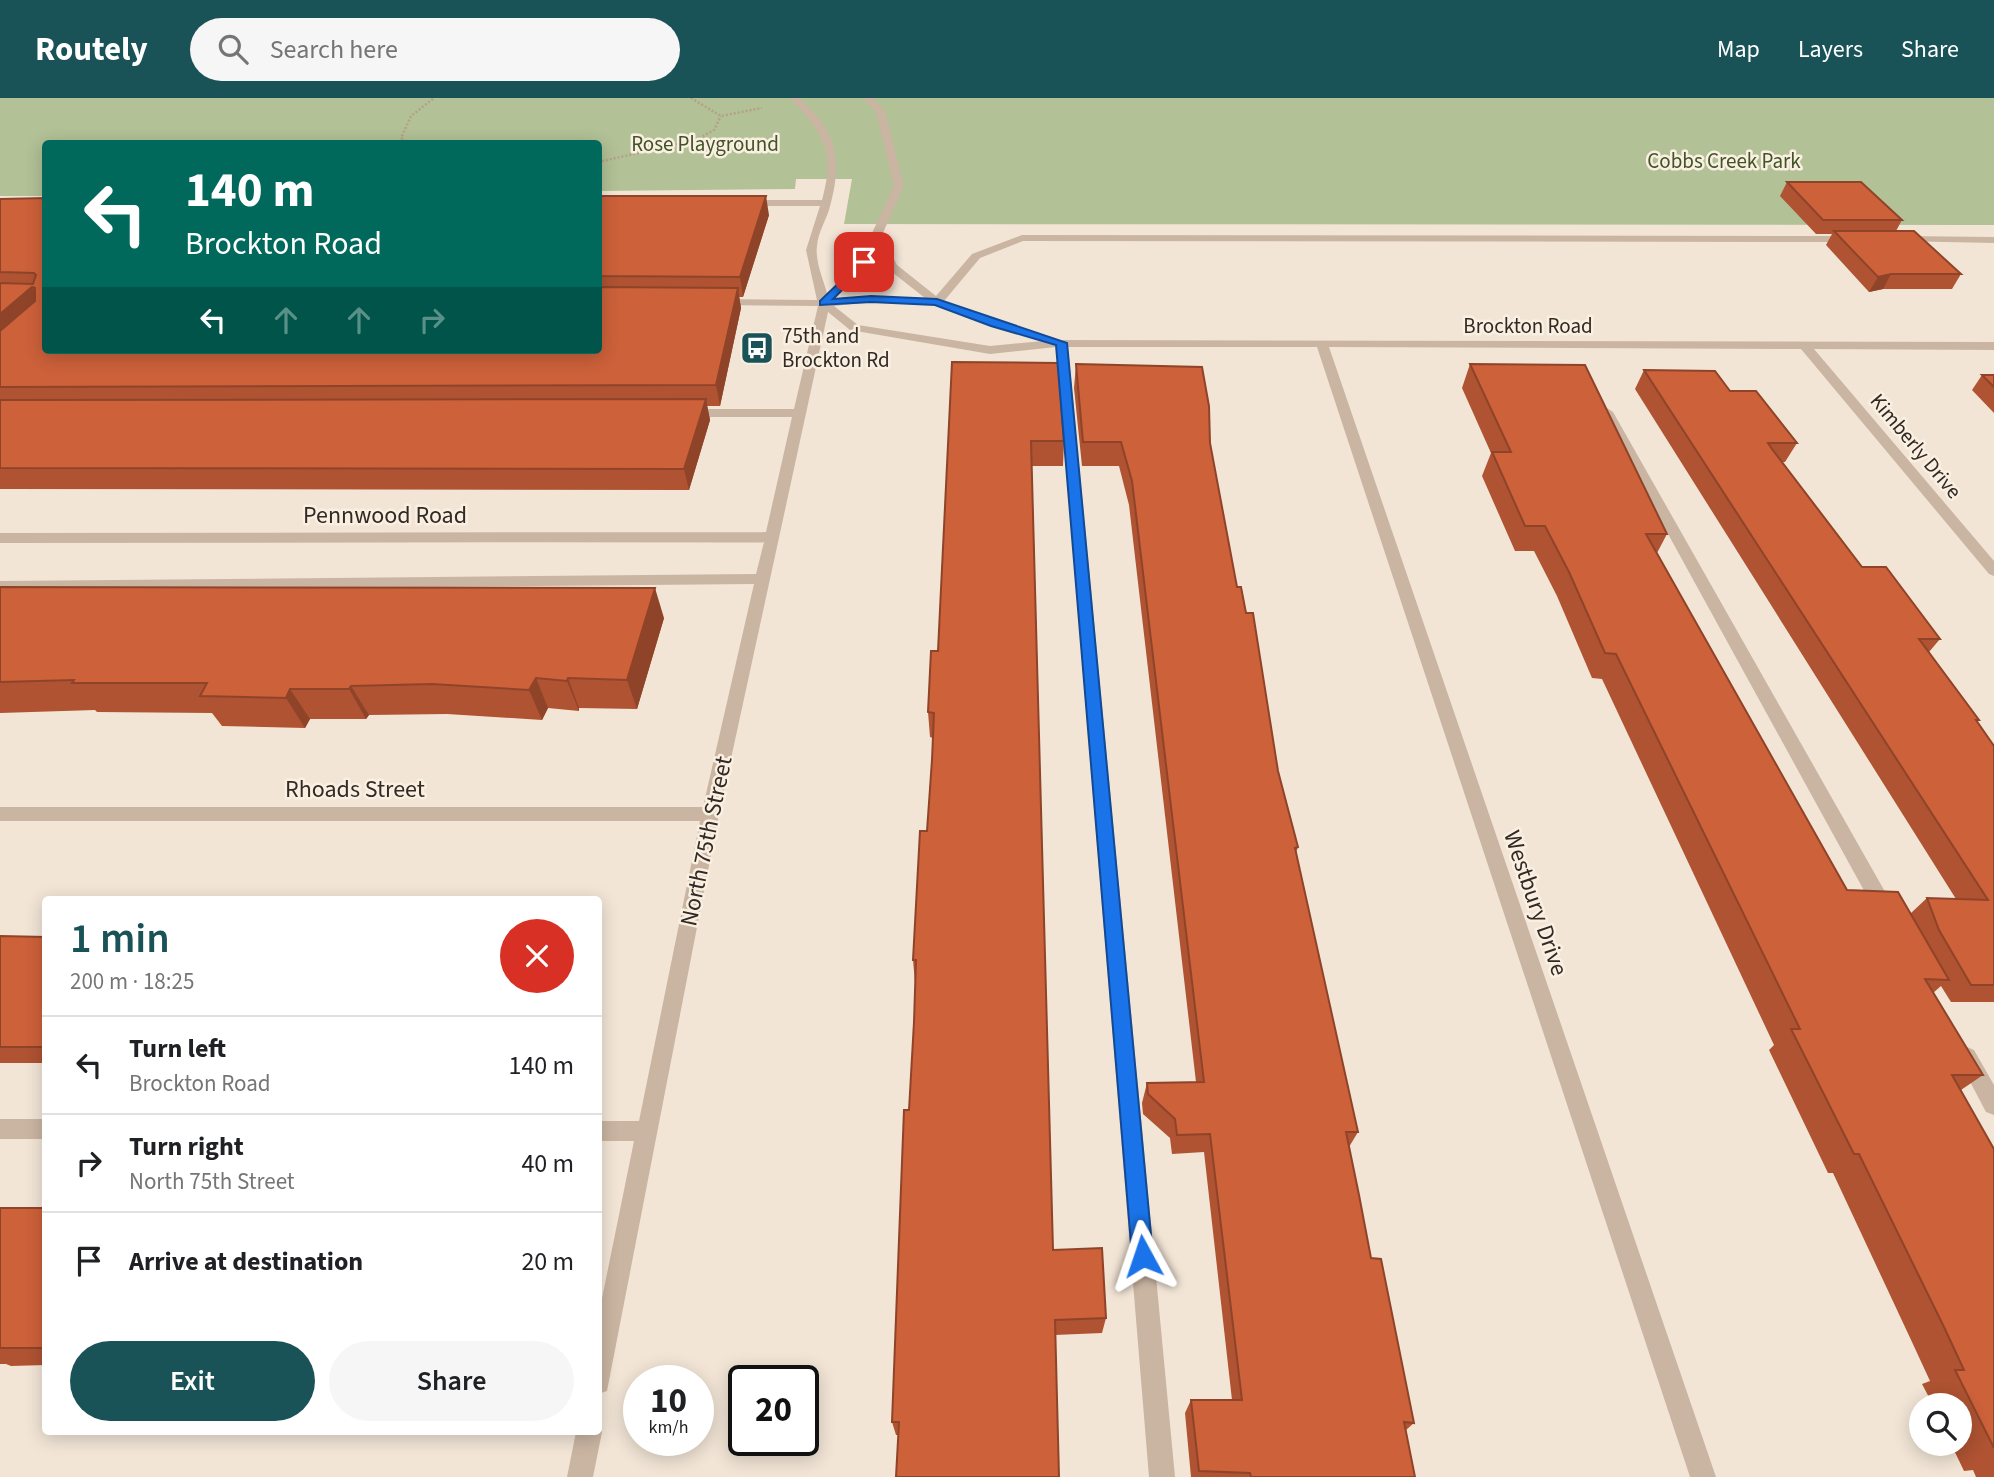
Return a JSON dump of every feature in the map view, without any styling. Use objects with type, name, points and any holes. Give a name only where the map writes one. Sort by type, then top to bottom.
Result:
[{"type":"street","name":"North 75th Street","points":[[602,1362],[710,814],[824,303],[811,249],[826,203],[834,158],[828,135],[812,112],[794,98]]},
{"type":"street","points":[[824,303],[864,262],[900,186],[880,111],[867,98]]},
{"type":"street","points":[[732,203],[826,203]]},
{"type":"street","name":"Brockton Road","points":[[877,235],[891,267],[937,302],[994,324],[1062,343]]},
{"type":"street","points":[[937,302],[976,256],[1021,238],[1869,239]]},
{"type":"street","points":[[1883,239],[1994,240]]},
{"type":"street","name":"Brockton Road","points":[[704,302],[824,303],[871,299],[937,302]]},
{"type":"street","name":"Brockton Road","points":[[824,303],[854,328],[990,350],[1062,343],[1573,351],[1994,346]]},
{"type":"street","points":[[1062,343],[1162,1477]]},
{"type":"street","name":"Westbury Drive","points":[[1322,345],[1703,1477]]},
{"type":"street","name":"Kimberly Drive","points":[[1806,347],[1994,571]]},
{"type":"street","points":[[1596,394],[1893,924]]},
{"type":"street","points":[[675,413],[799,413]]},
{"type":"street","name":"Pennwood Road","points":[[0,538],[771,537]]},
{"type":"street","points":[[0,586],[762,579]]},
{"type":"street","name":"Rhoads Street","points":[[0,814],[710,814]]},
{"type":"street","points":[[1960,1045],[1994,1105]]},
{"type":"street","points":[[0,1129],[42,1129]]},
{"type":"street","points":[[602,1131],[648,1131]]},
{"type":"street","points":[[580,1477],[588,1435]]},
{"type":"path","points":[[404,140],[401,138],[411,116],[434,98]]},
{"type":"path","points":[[602,161],[673,148],[714,130],[721,116],[691,98]]},
{"type":"green space","name":"Cobbs Creek Park","points":[[0,98],[1994,98],[1994,225],[844,224],[852,179],[796,179],[795,189],[602,191],[602,140],[42,140],[42,196],[0,196]]},
{"type":"building","points":[[1787,182],[1861,182],[1902,220],[1823,220]]},
{"type":"building","points":[[602,196],[766,196],[740,277],[602,276]]},
{"type":"building","points":[[42,198],[42,354],[602,354],[602,287],[738,288],[716,385],[0,387],[0,331],[35,301],[35,288],[32,287],[0,314],[0,283],[33,284],[36,275],[0,272],[0,199]]},
{"type":"building","points":[[1834,231],[1914,231],[1961,274],[1891,274],[1878,277]]},
{"type":"building","points":[[952,362],[1058,363],[1064,441],[1031,441],[1053,1250],[1102,1248],[1106,1318],[1055,1320],[1059,1477],[896,1477],[899,1422],[892,1422],[904,1110],[909,1110],[920,831],[927,831],[932,760],[934,713],[928,712],[931,651],[938,651]]},
{"type":"building","points":[[1076,364],[1202,367],[1209,406],[1210,443],[1237,587],[1241,587],[1246,613],[1253,613],[1278,771],[1298,847],[1295,848],[1358,1132],[1346,1132],[1371,1258],[1381,1259],[1414,1423],[1404,1422],[1415,1477],[1251,1477],[1250,1473],[1199,1471],[1191,1400],[1242,1400],[1210,1134],[1177,1135],[1175,1119],[1148,1094],[1147,1083],[1204,1082],[1132,481],[1121,442],[1083,442]]},
{"type":"building","points":[[1470,364],[1585,365],[1667,534],[1646,534],[1847,890],[1898,892],[1949,980],[1925,979],[1983,1075],[1952,1075],[1994,1149],[1994,1448],[1972,1404],[1972,1393],[1966,1393],[1955,1370],[1964,1370],[1944,1327],[1859,1154],[1854,1154],[1791,1029],[1800,1029],[1616,654],[1605,653],[1545,526],[1525,526],[1492,452],[1511,452]]},
{"type":"building","points":[[1644,370],[1715,371],[1730,391],[1756,391],[1797,443],[1768,443],[1772,449],[1862,567],[1886,567],[1940,639],[1919,639],[1979,720],[1976,720],[1994,746],[1994,985],[1971,985],[1939,930],[1927,898],[1988,900]]},
{"type":"building","points":[[1982,375],[1994,375],[1994,387]]},
{"type":"building","points":[[706,399],[684,469],[0,468],[0,400]]},
{"type":"building","points":[[0,587],[655,588],[627,680],[568,678],[567,681],[536,678],[529,690],[432,684],[290,689],[286,698],[200,696],[207,683],[72,683],[74,680],[0,682]]},
{"type":"building","points":[[0,936],[42,937],[42,1047],[0,1047]]},
{"type":"building","points":[[0,1208],[42,1208],[42,1348],[0,1348]]},
{"type":"place","name":"75th and Brockton Rd","points":[[757,348]]},
{"type":"route","points":[[864,262],[824,303],[871,299],[937,302],[994,324],[1062,343],[1143,1256]]},
{"type":"park label","name":"Rose Playground","points":[[705,144]]}]
